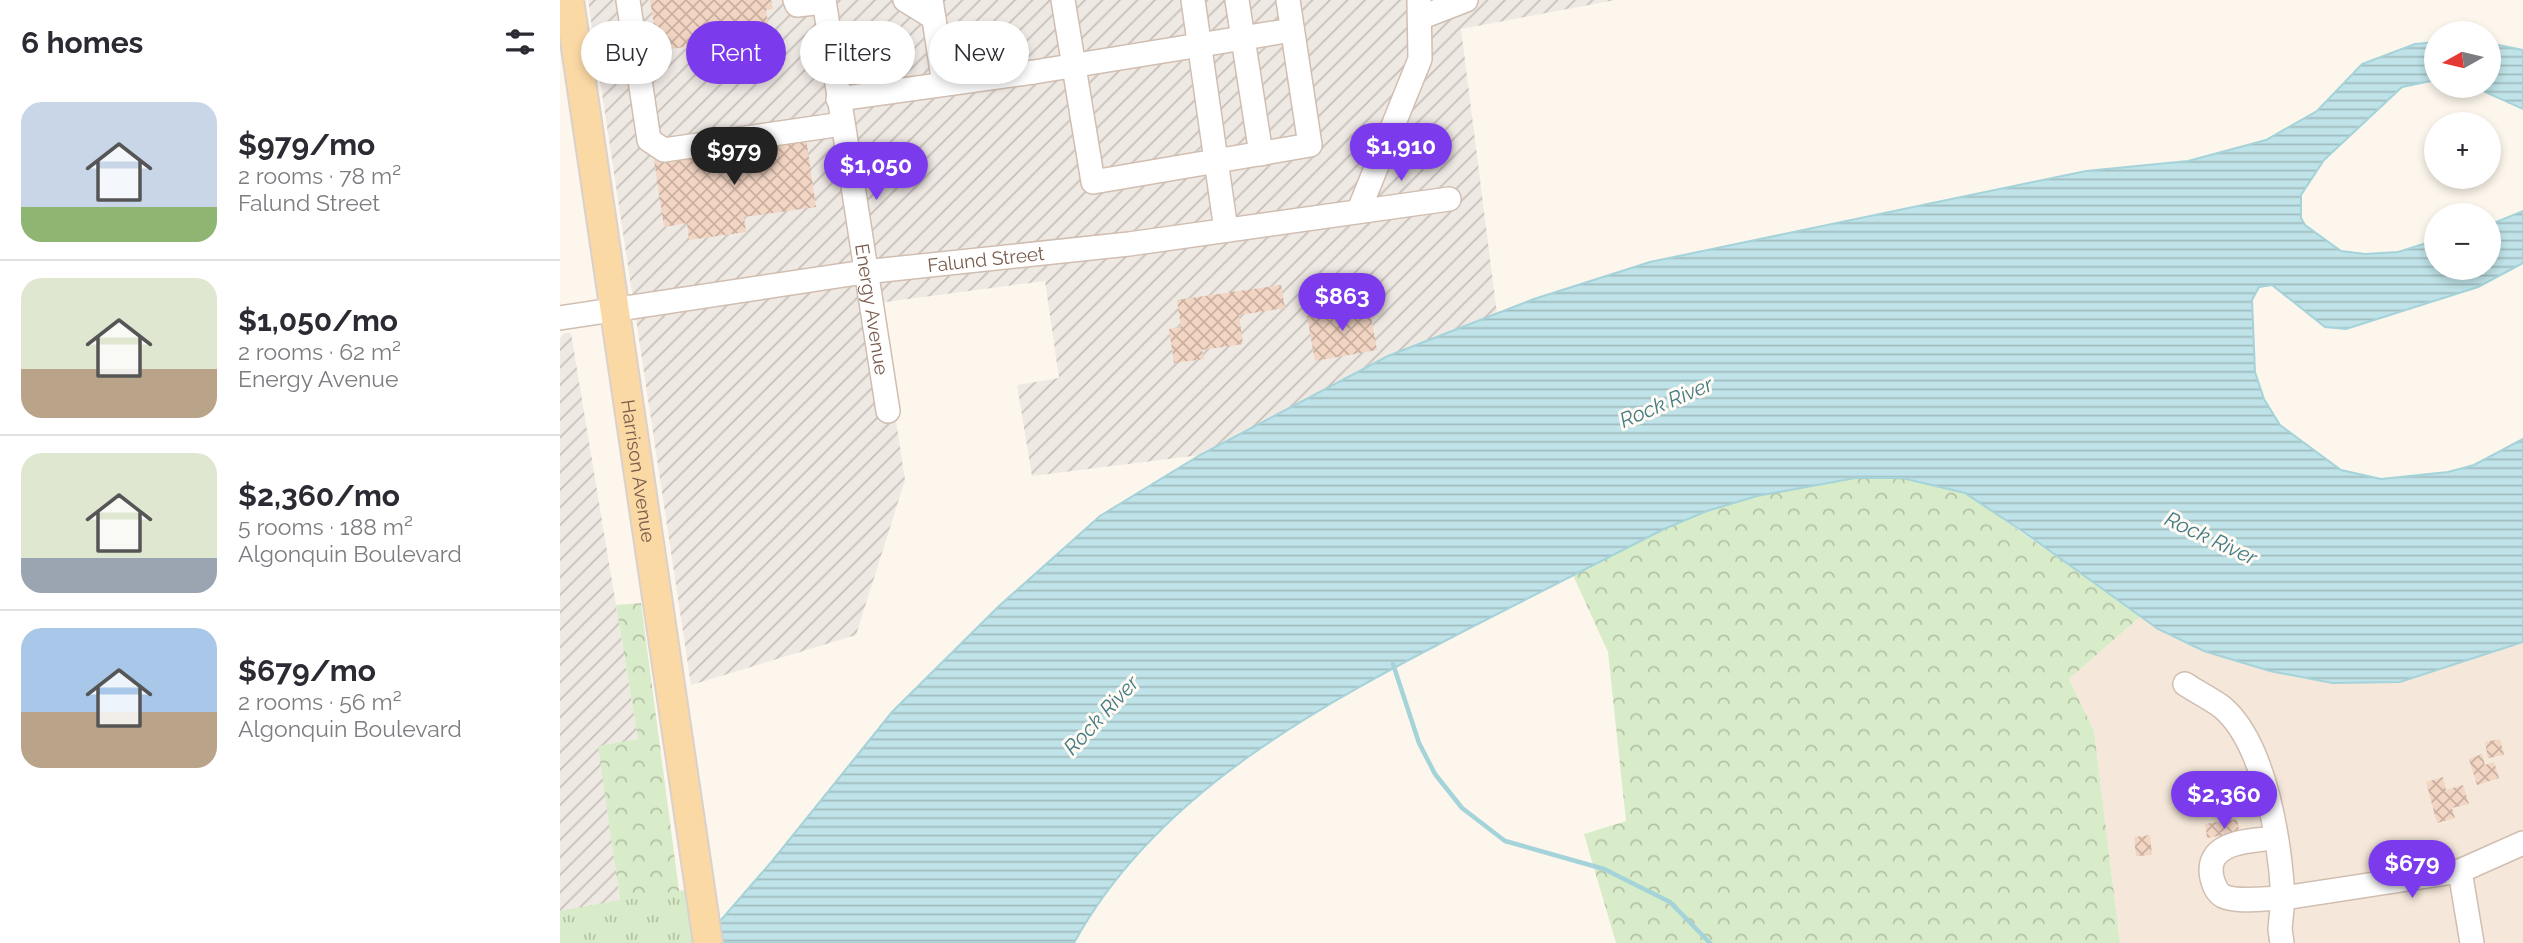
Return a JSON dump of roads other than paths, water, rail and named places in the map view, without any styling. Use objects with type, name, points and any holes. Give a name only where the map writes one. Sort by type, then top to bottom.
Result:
[{"type":"main road","name":"Harrison Avenue","points":[[569,0],[708,943]]},
{"type":"street","points":[[628,0],[649,140],[664,150],[842,124]]},
{"type":"street","points":[[795,0],[797,5],[824,1]]},
{"type":"street","points":[[905,0],[932,9]]},
{"type":"street","points":[[1063,0],[1093,182],[1310,145],[1288,0]]},
{"type":"street","points":[[1193,0],[1226,230]]},
{"type":"street","points":[[1237,0],[1262,154]]},
{"type":"street","points":[[1359,210],[1420,60],[1421,8],[1466,0]]},
{"type":"street","name":"Energy Avenue","points":[[824,1],[864,272],[888,411]]},
{"type":"street","points":[[1029,72],[1292,30]]},
{"type":"street","points":[[838,99],[944,84]]},
{"type":"street","name":"Falund Street","points":[[560,318],[864,272],[1129,244],[1449,199]]},
{"type":"street","points":[[2185,684],[2222,708],[2242,731],[2258,767],[2275,838],[2283,898],[2280,929],[2282,943]]},
{"type":"street","points":[[2275,838],[2225,846],[2215,853],[2211,863],[2211,876],[2216,891],[2225,897],[2283,898],[2460,871],[2523,843]]},
{"type":"street","points":[[2460,871],[2472,943]]},
{"type":"water","name":"Rock River","points":[[2424,43],[2424,82],[2402,87],[2324,160],[2301,195],[2301,218],[2305,225],[2341,251],[2365,254],[2398,252],[2424,244],[2424,280],[2491,280],[2478,287],[2346,329],[2325,327],[2272,285],[2259,287],[2252,300],[2255,372],[2264,399],[2280,425],[2341,470],[2381,479],[2448,472],[2474,465],[2523,439],[2523,642],[2400,682],[2332,683],[2270,671],[2204,651],[2158,629],[1965,493],[1902,478],[1855,478],[1757,496],[1707,511],[1664,529],[1354,690],[1246,759],[1195,798],[1149,842],[1108,890],[1074,943],[701,943],[773,860],[892,712],[999,606],[1100,516],[1200,455],[1388,356],[1534,299],[1650,262],[2086,171],[2188,161],[2266,140],[2317,111],[2362,64]]},
{"type":"water","points":[[2501,45],[2523,50],[2523,109],[2499,98],[2501,98]]},
{"type":"water","points":[[2523,211],[2523,263],[2501,275],[2501,220]]},
{"type":"waterway","points":[[1393,664],[1419,743],[1435,774],[1462,808],[1505,841],[1604,869],[1670,902],[1710,943]]}]
